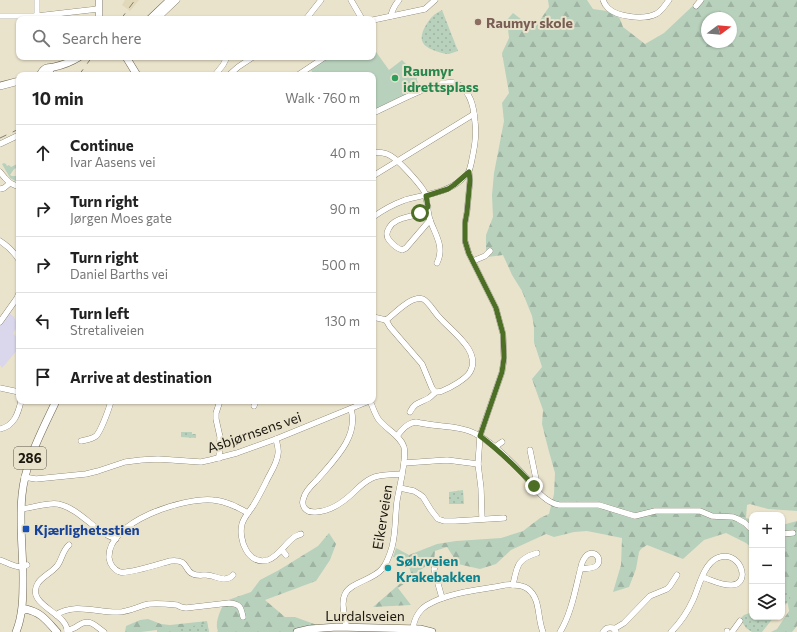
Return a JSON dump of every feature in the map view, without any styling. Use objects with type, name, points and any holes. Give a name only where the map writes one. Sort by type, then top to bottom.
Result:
[{"type":"main road","points":[[98,0],[99,16]]},
{"type":"main road","points":[[153,16],[170,0]]},
{"type":"main road","points":[[42,72],[45,69],[73,60]]},
{"type":"main road","points":[[128,60],[135,72]]},
{"type":"main road","points":[[49,72],[51,68]]},
{"type":"main road","points":[[0,86],[16,82]]},
{"type":"main road","name":"286","points":[[17,632],[24,612],[24,565],[21,508],[24,477],[29,461],[55,404]]},
{"type":"main road","points":[[24,612],[40,615],[47,620],[57,632]]},
{"type":"main road","name":"Lurdalsveien","points":[[297,632],[346,627],[413,628],[424,629],[432,632]]},
{"type":"street","points":[[0,16],[37,16],[37,0]]},
{"type":"street","points":[[160,16],[176,0]]},
{"type":"street","points":[[308,16],[321,0]]},
{"type":"street","points":[[351,0],[360,16]]},
{"type":"street","points":[[391,16],[393,8],[399,0]]},
{"type":"street","points":[[376,19],[425,9],[435,0]]},
{"type":"street","points":[[603,0],[608,8],[613,12],[634,17],[654,15],[664,7],[669,0]]},
{"type":"street","points":[[696,6],[701,0]]},
{"type":"street","points":[[52,16],[98,9]]},
{"type":"street","points":[[217,72],[226,60]]},
{"type":"street","points":[[233,72],[248,60]]},
{"type":"street","points":[[302,72],[320,60]]},
{"type":"street","points":[[376,112],[429,87],[445,83],[456,83],[465,90],[474,107],[476,131],[469,172],[470,180],[465,223],[465,241],[469,254],[496,308],[503,334],[504,358],[502,372],[480,436],[478,464],[481,488],[482,519]]},
{"type":"street","points":[[376,174],[474,114]]},
{"type":"street","points":[[0,144],[16,136]]},
{"type":"street","points":[[376,152],[388,154],[395,158],[421,187],[426,196],[430,220],[440,248],[440,254],[437,262]]},
{"type":"street","points":[[0,172],[4,178],[16,186]]},
{"type":"street","points":[[376,216],[395,204],[405,200],[426,196],[448,189],[469,172]]},
{"type":"street","points":[[0,189],[4,188],[10,183]]},
{"type":"street","points":[[428,207],[420,213],[398,220],[391,225],[387,230],[388,239],[395,247],[402,250],[406,248],[430,220]]},
{"type":"street","points":[[0,241],[16,254]]},
{"type":"street","points":[[473,261],[485,256],[490,251]]},
{"type":"street","points":[[0,322],[16,299]]},
{"type":"street","points":[[376,318],[386,320],[409,302],[422,299],[426,301],[438,317],[467,346],[472,355],[473,363],[470,372],[461,380],[444,390],[435,392],[430,397],[414,404],[410,412]]},
{"type":"street","points":[[386,320],[390,327],[422,364],[435,392]]},
{"type":"street","points":[[0,388],[16,391]]},
{"type":"street","points":[[0,430],[8,426],[13,421],[18,413],[20,404]]},
{"type":"street","points":[[81,441],[90,439],[97,435],[110,404]]},
{"type":"street","points":[[219,404],[216,419],[220,437],[219,458]]},
{"type":"street","name":"Asbjørnsens vei","points":[[24,477],[36,479],[86,474],[125,462],[141,460],[158,459],[202,462],[219,458],[276,439],[363,404]]},
{"type":"street","name":"Eikerveien","points":[[346,627],[343,604],[345,593],[351,587],[378,573],[384,567],[393,546],[397,502],[404,464],[405,454],[403,444],[397,436],[379,420],[371,404]]},
{"type":"street","points":[[351,409],[353,421],[348,440],[344,448],[333,462],[308,490],[303,501],[303,506],[306,510],[312,512],[324,511],[337,506],[371,478],[381,475],[402,474]]},
{"type":"street","points":[[397,436],[408,424],[416,422],[467,430],[475,433],[495,447],[546,499],[553,504],[599,506],[635,516],[655,511],[693,510],[712,516],[733,517],[745,523],[749,527]]},
{"type":"street","points":[[276,439],[278,450],[276,461],[256,500],[243,521],[240,533],[247,552],[256,559],[264,560],[284,552],[294,537],[301,534]]},
{"type":"street","points":[[495,447],[502,442]]},
{"type":"street","points":[[530,450],[536,479],[534,486]]},
{"type":"street","points":[[404,464],[447,460],[478,464]]},
{"type":"street","points":[[400,488],[414,491],[419,494],[423,497],[438,519],[444,521],[504,518]]},
{"type":"street","points":[[233,575],[229,579],[224,579],[206,575],[194,575],[184,564],[179,561],[170,561],[133,571],[117,571],[111,565],[109,552],[116,539],[125,528],[138,519],[166,508],[196,500],[218,501],[225,502],[248,513]]},
{"type":"street","points":[[21,508],[52,504],[65,506],[83,516],[99,530],[116,539]]},
{"type":"street","points":[[785,534],[793,533]]},
{"type":"street","points":[[69,546],[64,551],[57,566],[41,579],[35,590],[36,595],[46,607],[65,624],[67,631],[87,622],[93,624],[104,632]]},
{"type":"street","points":[[514,584],[516,570],[519,563],[525,557],[537,553]]},
{"type":"street","points":[[670,632],[689,607],[702,577],[711,562],[719,557],[728,557],[735,560],[739,564],[742,571],[740,581],[735,585],[725,585],[702,577]]},
{"type":"street","points":[[0,560],[8,563],[24,565]]},
{"type":"street","points":[[436,563],[434,569],[442,598]]},
{"type":"street","points":[[560,632],[565,624],[580,569]]},
{"type":"street","points":[[603,632],[608,628],[613,628],[615,631],[650,596],[667,589],[677,575]]},
{"type":"street","points":[[413,628],[421,610],[427,605],[442,598],[469,591],[514,584],[525,588],[533,595],[538,606],[542,629],[537,632]]},
{"type":"street","points":[[56,615],[73,609],[117,612],[132,610],[151,604],[177,605],[186,608],[234,603],[242,609],[243,617]]},
{"type":"street","points":[[729,632],[740,621]]},
{"type":"shaded area","points":[[125,0],[139,0],[130,11],[122,5]]},
{"type":"shaded area","points":[[8,312],[14,317],[16,322],[16,329],[13,333],[16,336],[16,352],[2,368],[0,365],[0,323]]},
{"type":"green space","points":[[548,0],[587,0],[593,9],[614,12],[620,19],[623,27],[645,44],[664,33],[699,0],[797,0],[797,511],[768,509],[750,504],[747,505],[746,518],[749,519],[749,546],[726,533],[704,540],[683,559],[647,545],[639,552],[636,569],[629,587],[613,592],[621,565],[622,538],[587,531],[574,532],[554,537],[546,534],[511,550],[496,564],[480,569],[458,564],[447,547],[435,551],[434,561],[413,575],[412,578],[398,588],[411,605],[373,607],[411,574],[407,559],[393,557],[396,548],[409,555],[437,544],[456,541],[501,538],[523,531],[540,518],[549,514],[554,494],[555,473],[542,424],[543,410],[532,379],[542,367],[534,342],[532,316],[522,291],[512,275],[503,255],[488,257],[486,252],[486,235],[493,217],[492,195],[494,173],[504,121],[502,103],[509,93],[502,53],[509,38],[507,20],[513,13],[534,29],[549,7]]},
{"type":"green space","points":[[442,10],[458,51],[449,54],[439,52],[425,46],[422,40],[422,33],[432,16]]},
{"type":"green space","name":"Raumyr idrettsplass","points":[[376,52],[389,70],[402,60],[417,75],[420,89],[376,109],[376,72],[312,72],[311,70],[326,60],[376,60]]},
{"type":"green space","points":[[4,163],[11,167],[16,164],[16,168],[10,175],[16,176],[16,181],[10,178],[2,164]]},
{"type":"green space","points":[[181,432],[192,432],[192,434],[196,434],[196,438],[181,437]]},
{"type":"green space","points":[[463,490],[464,504],[449,504],[449,492]]},
{"type":"green space","points":[[797,521],[797,626],[792,632],[771,632],[777,629],[783,620],[785,620],[785,617],[789,611],[785,587],[785,524]]},
{"type":"green space","points":[[329,533],[336,544],[330,560],[316,581],[265,600],[285,617],[295,617],[317,625],[317,632],[217,632],[217,620],[225,601],[251,592],[260,580],[318,546]]},
{"type":"green space","points":[[785,588],[790,594],[790,599],[785,605]]},
{"type":"green space","points":[[749,613],[749,620],[772,620],[762,632],[752,632],[746,628],[740,619]]},
{"type":"green space","points":[[148,619],[161,624],[170,625],[207,621],[209,632],[157,632],[157,630],[125,632],[126,626],[140,620]]},
{"type":"green space","points":[[207,623],[209,632],[176,632],[175,630]]},
{"type":"railway","points":[[123,16],[135,0]]},
{"type":"railway","points":[[81,72],[90,60]]},
{"type":"railway","points":[[0,138],[16,130]]},
{"type":"place","name":"Raumyr skole","points":[[478,22]]},
{"type":"place","name":"Raumyr idrettsplass","points":[[395,78]]},
{"type":"place","name":"Kjærlighetsstien","points":[[26,529]]},
{"type":"place","name":"Sølvveien Krakebakken","points":[[388,568]]},
{"type":"route","points":[[420,213],[428,207],[426,196],[448,189],[469,172],[470,180],[465,223],[465,241],[469,254],[496,308],[503,334],[504,358],[502,372],[480,436],[495,447],[534,486]]}]
